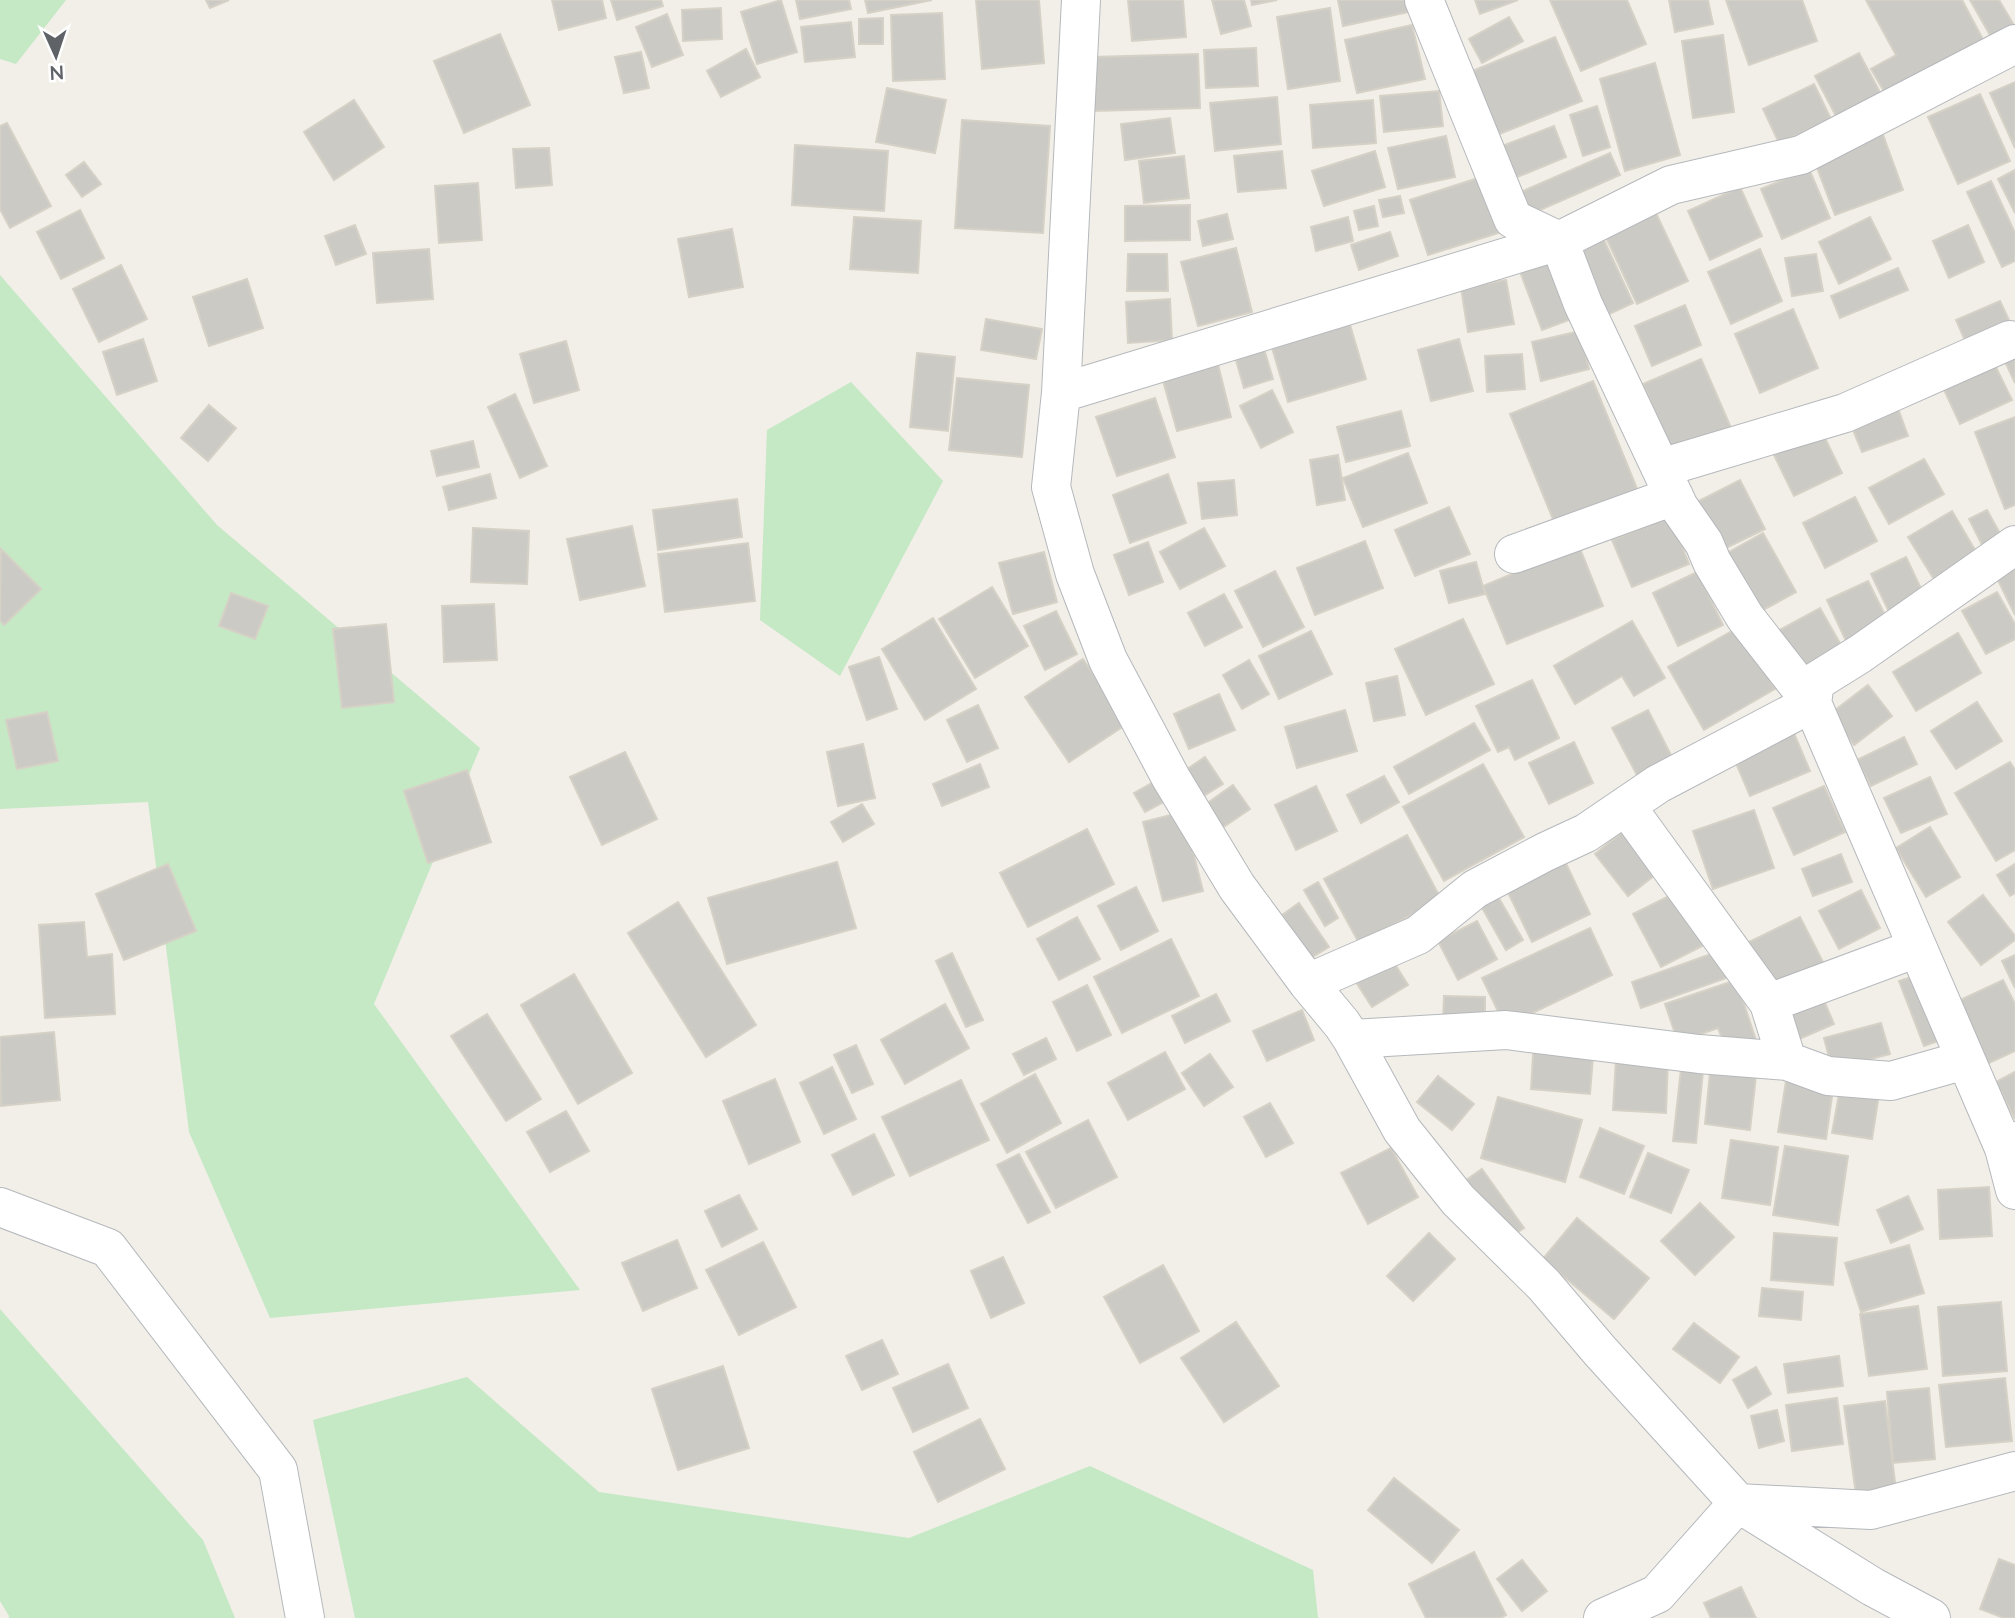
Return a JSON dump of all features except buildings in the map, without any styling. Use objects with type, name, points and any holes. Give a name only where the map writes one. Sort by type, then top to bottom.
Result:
[{"type":"street","points":[[1081,0],[1061,393],[1051,487],[1075,574],[1108,660],[1171,778],[1237,887],[1352,1039],[1402,1130],[1458,1200],[1544,1285],[1738,1503],[1873,1587],[1931,1618]]},
{"type":"street","points":[[1424,0],[1513,219],[1559,241],[1583,304],[1679,508],[1704,543],[1712,562],[1745,617],[1812,703],[1965,1060],[2009,1145],[2015,1190]]},
{"type":"street","points":[[1061,393],[1559,241],[1671,185],[1801,155],[2015,44]]},
{"type":"street","points":[[1514,554],[1667,482],[1846,413],[2010,340]]},
{"type":"street","points":[[1812,703],[1815,681],[1860,654],[2015,545]]},
{"type":"street","points":[[1308,983],[1418,935],[1475,888],[1586,833],[1658,784],[1812,703]]},
{"type":"street","points":[[1626,806],[1769,1003],[1787,1060]]},
{"type":"street","points":[[1769,1003],[1917,948]]},
{"type":"street","points":[[1352,1039],[1506,1030],[1699,1054],[1787,1060],[1828,1076],[1891,1082],[1965,1060]]},
{"type":"street","points":[[0,1207],[108,1248],[278,1470],[305,1618]]},
{"type":"street","points":[[1738,1503],[1871,1510],[2015,1471]]},
{"type":"street","points":[[1603,1618],[1657,1594],[1738,1503]]},
{"type":"green space","points":[[0,0],[66,0],[16,64],[0,59]]},
{"type":"green space","points":[[0,275],[217,525],[480,748],[374,1004],[580,1290],[270,1318],[189,1132],[148,802],[0,809]]},
{"type":"green space","points":[[851,382],[943,481],[840,676],[760,620],[767,430]]},
{"type":"green space","points":[[0,1309],[203,1540],[235,1618],[9,1618],[0,1601]]},
{"type":"green space","points":[[467,1377],[599,1492],[909,1538],[1090,1466],[1313,1570],[1318,1618],[355,1618],[313,1420]]}]
